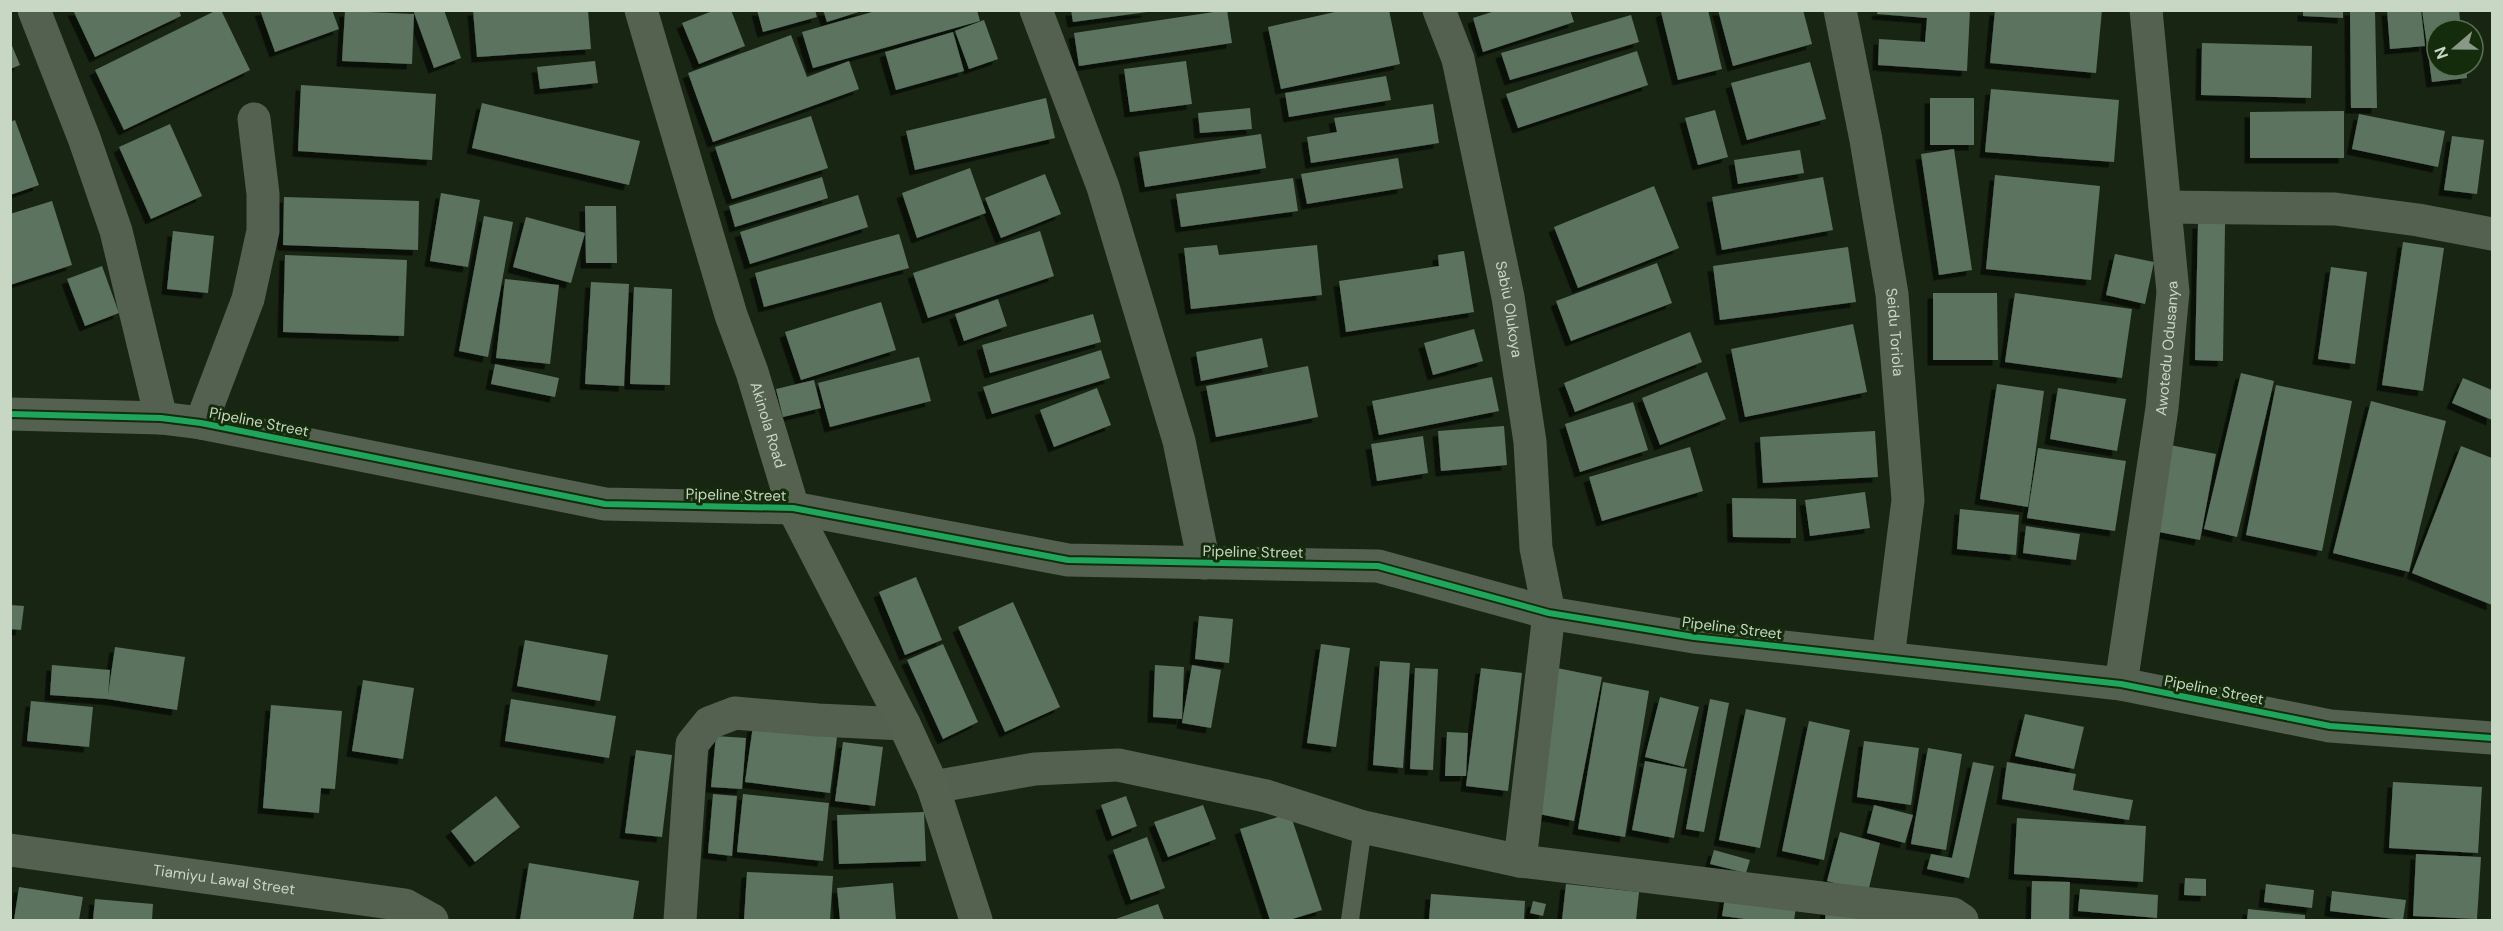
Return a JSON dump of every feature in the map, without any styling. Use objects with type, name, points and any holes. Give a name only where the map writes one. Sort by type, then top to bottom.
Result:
[{"type":"street","points":[[34,10],[84,138],[116,231],[161,417]]},
{"type":"street","name":"Akinola Road","points":[[641,10],[731,315],[752,372],[793,508],[904,724],[933,787],[976,921]]},
{"type":"street","points":[[1036,10],[1103,187],[1179,441],[1204,563]]},
{"type":"street","name":"Sabiu Olukoya","points":[[1439,10],[1458,58],[1508,297],[1530,442],[1536,548],[1549,613],[1520,861]]},
{"type":"street","name":"Seidu Toriola","points":[[1840,10],[1866,140],[1892,294],[1908,500],[1888,658]]},
{"type":"street","name":"Awotedu Odusanya","points":[[2121,684],[2162,408],[2173,292],[2146,10]]},
{"type":"street","points":[[201,423],[248,299],[263,231],[263,194],[254,119]]},
{"type":"street","points":[[2165,207],[2334,209],[2418,220],[2493,234]]},
{"type":"street","name":"Pipeline Street","points":[[10,414],[161,417],[201,423],[605,504],[793,508],[1068,560],[1378,566],[1549,613],[1694,637],[2121,684],[2330,726],[2493,738]]},
{"type":"street","points":[[680,921],[692,744],[709,723],[735,713],[904,724]]},
{"type":"street","points":[[933,787],[1035,769],[1118,765],[1266,796],[1363,827],[1520,861],[1953,914],[1962,921]]},
{"type":"street","name":"Tiamiyu Lawal Street","points":[[10,850],[405,905],[432,921]]},
{"type":"lane","points":[[1350,921],[1363,827]]},
{"type":"building","points":[[73,10],[179,10],[181,16],[95,57]]},
{"type":"building","points":[[221,10],[250,70],[124,130],[95,70]]},
{"type":"building","points":[[260,10],[332,10],[339,29],[275,52]]},
{"type":"building","points":[[413,10],[444,10],[461,58],[434,68]]},
{"type":"building","points":[[473,10],[588,10],[591,49],[477,57]]},
{"type":"building","points":[[715,10],[731,10],[745,46],[699,64],[682,23]]},
{"type":"building","points":[[757,10],[815,10],[817,17],[763,32]]},
{"type":"building","points":[[823,10],[862,10],[862,11],[827,22]]},
{"type":"building","points":[[879,10],[977,10],[980,21],[813,68],[802,32]]},
{"type":"building","points":[[1071,10],[1147,10],[1147,12],[1073,22]]},
{"type":"building","points":[[1227,10],[1232,43],[1079,66],[1074,33]]},
{"type":"building","points":[[1344,10],[1389,10],[1400,64],[1281,89],[1268,27]]},
{"type":"building","points":[[1498,10],[1570,10],[1574,22],[1483,52],[1473,18]]},
{"type":"building","points":[[1708,10],[1722,69],[1678,80],[1661,12]]},
{"type":"building","points":[[1718,10],[1803,10],[1812,44],[1733,66]]},
{"type":"building","points":[[1878,10],[1970,10],[1967,71],[1878,65],[1879,39],[1925,42],[1927,18],[1877,14]]},
{"type":"building","points":[[1995,10],[2102,10],[2096,73],[1990,63]]},
{"type":"building","points":[[2303,10],[2343,10],[2343,18],[2303,16]]},
{"type":"building","points":[[2350,10],[2375,10],[2377,108],[2351,108]]},
{"type":"building","points":[[2387,10],[2421,10],[2425,46],[2390,49]]},
{"type":"building","points":[[2422,10],[2459,10],[2460,18],[2425,18],[2425,32]]},
{"type":"building","points":[[345,11],[414,14],[412,64],[342,61]]},
{"type":"building","points":[[1631,15],[1639,42],[1510,80],[1501,53]]},
{"type":"building","points":[[984,20],[998,59],[969,69],[955,31]]},
{"type":"building","points":[[953,32],[964,71],[896,90],[885,52]]},
{"type":"building","points":[[791,35],[807,77],[849,61],[859,89],[713,142],[688,73]]},
{"type":"building","points":[[10,41],[20,65],[10,69]]},
{"type":"building","points":[[2202,43],[2312,46],[2311,98],[2201,95]]},
{"type":"building","points":[[1637,51],[1648,85],[1518,128],[1506,94]]},
{"type":"building","points":[[595,61],[598,83],[540,89],[537,67]]},
{"type":"building","points":[[1186,61],[1192,104],[1130,112],[1124,69]]},
{"type":"building","points":[[1810,62],[1826,119],[1747,140],[1731,83]]},
{"type":"building","points":[[1386,76],[1391,100],[1289,117],[1285,93]]},
{"type":"building","points":[[2431,78],[2467,78],[2432,82]]},
{"type":"building","points":[[301,85],[436,94],[432,160],[298,151]]},
{"type":"building","points":[[1991,89],[2119,100],[2114,162],[1985,152]]},
{"type":"building","points":[[1046,98],[1055,138],[915,170],[906,131]]},
{"type":"building","points":[[1930,98],[1974,98],[1974,145],[1930,145]]},
{"type":"building","points":[[482,103],[640,141],[629,185],[472,148]]},
{"type":"building","points":[[1433,104],[1439,143],[1311,163],[1307,137],[1337,132],[1334,118]]},
{"type":"building","points":[[1250,108],[1252,129],[1200,133],[1198,113]]},
{"type":"building","points":[[1715,110],[1728,157],[1698,165],[1685,118]]},
{"type":"building","points":[[2344,111],[2344,158],[2250,158],[2250,112]]},
{"type":"building","points":[[2359,114],[2445,131],[2438,167],[2352,149]]},
{"type":"building","points":[[811,116],[828,168],[732,199],[715,147]]},
{"type":"building","points":[[15,120],[39,185],[10,195],[10,122]]},
{"type":"building","points":[[170,124],[202,196],[151,219],[119,147]]},
{"type":"building","points":[[1261,134],[1266,168],[1145,187],[1139,152]]},
{"type":"building","points":[[2452,136],[2484,140],[2477,194],[2444,190]]},
{"type":"building","points":[[1954,149],[1972,270],[1939,275],[1921,154]]},
{"type":"building","points":[[1800,150],[1804,173],[1738,184],[1734,160]]},
{"type":"building","points":[[1398,158],[1403,188],[1307,204],[1301,174]]},
{"type":"building","points":[[970,168],[986,213],[917,238],[902,193]]},
{"type":"building","points":[[1045,174],[1061,214],[1001,238],[985,198]]},
{"type":"building","points":[[1995,175],[2100,186],[2091,280],[1986,269]]},
{"type":"building","points":[[822,177],[828,198],[735,227],[729,206]]},
{"type":"building","points":[[1823,177],[1833,230],[1722,250],[1712,197]]},
{"type":"building","points":[[1293,178],[1298,211],[1181,227],[1176,194]]},
{"type":"building","points":[[1654,186],[1679,248],[1578,288],[1554,227]]},
{"type":"building","points":[[441,193],[480,200],[468,267],[430,261]]},
{"type":"building","points":[[858,195],[868,227],[750,264],[740,232]]},
{"type":"building","points":[[284,197],[419,201],[418,250],[283,245]]},
{"type":"building","points":[[52,201],[72,265],[10,285],[10,214]]},
{"type":"building","points":[[585,206],[616,206],[617,263],[586,263]]},
{"type":"building","points":[[484,216],[513,222],[488,357],[459,351]]},
{"type":"building","points":[[526,217],[585,233],[571,283],[513,267]]},
{"type":"building","points":[[2198,223],[2225,224],[2223,361],[2195,360]]},
{"type":"building","points":[[173,231],[214,236],[208,293],[167,289]]},
{"type":"building","points":[[1040,231],[1054,276],[928,318],[913,273]]},
{"type":"building","points":[[899,234],[909,268],[764,307],[755,273]]},
{"type":"building","points":[[2403,242],[2444,248],[2423,391],[2382,385]]},
{"type":"building","points":[[1217,245],[1219,255],[1317,245],[1322,295],[1191,309],[1184,248]]},
{"type":"building","points":[[1848,247],[1856,302],[1720,320],[1713,266]]},
{"type":"building","points":[[1464,251],[1474,312],[1346,332],[1339,281],[1439,266],[1438,255]]},
{"type":"building","points":[[2115,254],[2154,262],[2145,304],[2106,295]]},
{"type":"building","points":[[285,255],[407,260],[404,336],[283,332]]},
{"type":"building","points":[[1657,263],[1672,303],[1571,341],[1556,301]]},
{"type":"building","points":[[102,266],[119,313],[85,326],[67,279]]},
{"type":"building","points":[[2331,267],[2367,272],[2355,364],[2318,359]]},
{"type":"building","points":[[505,279],[559,285],[550,364],[496,358]]},
{"type":"building","points":[[591,282],[629,284],[624,386],[585,384]]},
{"type":"building","points":[[634,287],[672,289],[670,385],[630,384]]},
{"type":"building","points":[[1933,293],[1997,293],[1998,360],[1933,360]]},
{"type":"building","points":[[2015,293],[2132,309],[2122,378],[2005,362]]},
{"type":"building","points":[[998,299],[1007,326],[964,341],[955,314]]},
{"type":"building","points":[[881,302],[896,350],[801,380],[785,332]]},
{"type":"building","points":[[1093,314],[1101,342],[990,373],[982,345]]},
{"type":"building","points":[[1853,324],[1867,392],[1745,417],[1731,349]]},
{"type":"building","points":[[1474,329],[1483,361],[1433,375],[1424,343]]},
{"type":"building","points":[[1690,332],[1702,362],[1575,412],[1564,383]]},
{"type":"building","points":[[1262,338],[1268,367],[1201,381],[1196,352]]},
{"type":"building","points":[[1101,350],[1110,378],[992,414],[983,387]]},
{"type":"building","points":[[919,357],[931,401],[830,427],[818,383]]},
{"type":"building","points":[[495,364],[559,378],[555,397],[491,384]]},
{"type":"building","points":[[1308,366],[1318,417],[1216,437],[1206,386]]},
{"type":"building","points":[[1707,372],[1726,419],[1660,445],[1642,398]]},
{"type":"building","points":[[2241,373],[2274,381],[2237,537],[2204,529]]},
{"type":"building","points":[[1492,377],[1499,411],[1379,435],[1372,401]]},
{"type":"building","points":[[2463,378],[2492,390],[2492,420],[2452,403]]},
{"type":"building","points":[[814,380],[821,408],[783,417],[776,389]]},
{"type":"building","points":[[1997,384],[2044,391],[2028,507],[1980,499]]},
{"type":"building","points":[[2276,385],[2352,401],[2322,551],[2246,535]]},
{"type":"building","points":[[1097,388],[1111,425],[1054,447],[1040,410]]},
{"type":"building","points":[[2058,388],[2126,399],[2117,451],[2050,439]]},
{"type":"building","points":[[2371,401],[2446,421],[2409,572],[2333,553]]},
{"type":"building","points":[[1633,402],[1648,450],[1580,472],[1565,424]]},
{"type":"building","points":[[1504,426],[1507,465],[1441,471],[1438,431]]},
{"type":"building","points":[[1875,431],[1878,477],[1763,483],[1760,437]]},
{"type":"building","points":[[1423,436],[1428,473],[1377,481],[1371,444]]},
{"type":"building","points":[[2170,445],[2216,454],[2200,540],[2154,531]]},
{"type":"building","points":[[2461,446],[2492,458],[2492,605],[2412,573]]},
{"type":"building","points":[[1690,447],[1703,491],[1602,521],[1589,477]]},
{"type":"building","points":[[2038,448],[2126,461],[2115,531],[2027,518]]},
{"type":"building","points":[[1865,492],[1870,528],[1810,536],[1805,500]]},
{"type":"building","points":[[1732,498],[1796,499],[1796,538],[1733,537]]},
{"type":"building","points":[[1960,509],[2019,515],[2016,555],[1957,549]]},
{"type":"building","points":[[2026,526],[2080,534],[2076,560],[2023,553]]},
{"type":"building","points":[[916,577],[942,640],[905,655],[879,592]]},
{"type":"building","points":[[1013,602],[1060,707],[1005,732],[958,627]]},
{"type":"building","points":[[10,605],[24,606],[21,630],[10,629]]},
{"type":"building","points":[[1199,616],[1233,619],[1229,663],[1195,659]]},
{"type":"building","points":[[525,640],[608,655],[600,701],[517,686]]},
{"type":"building","points":[[943,644],[978,722],[943,739],[907,660]]},
{"type":"building","points":[[1321,644],[1350,648],[1336,747],[1307,743]]},
{"type":"building","points":[[115,647],[185,657],[177,710],[107,699],[50,695],[52,665],[110,670],[108,695]]},
{"type":"building","points":[[1380,661],[1410,663],[1403,768],[1373,765]]},
{"type":"building","points":[[1155,665],[1184,667],[1182,719],[1153,717]]},
{"type":"building","points":[[1192,665],[1221,670],[1211,728],[1182,723]]},
{"type":"building","points":[[1415,668],[1438,669],[1433,770],[1410,769]]},
{"type":"building","points":[[1481,668],[1522,673],[1508,791],[1466,786]]},
{"type":"building","points":[[1557,668],[1602,677],[1574,821],[1529,812]]},
{"type":"building","points":[[363,680],[414,688],[403,759],[352,751]]},
{"type":"building","points":[[1603,682],[1649,691],[1625,837],[1578,829]]},
{"type":"building","points":[[1660,697],[1699,707],[1684,767],[1645,757]]},
{"type":"building","points":[[511,699],[616,716],[609,758],[505,741]]},
{"type":"building","points":[[1710,699],[1729,703],[1704,832],[1686,829]]},
{"type":"building","points":[[31,701],[93,707],[89,747],[27,741]]},
{"type":"building","points":[[271,705],[342,711],[335,789],[321,788],[319,813],[263,808]]},
{"type":"building","points":[[1746,709],[1786,718],[1760,848],[1719,840]]},
{"type":"building","points":[[2025,714],[2084,727],[2074,769],[2015,756]]},
{"type":"building","points":[[1809,721],[1850,730],[1824,860],[1782,851]]},
{"type":"building","points":[[753,726],[837,737],[830,793],[745,782]]},
{"type":"building","points":[[1447,732],[1468,733],[1466,776],[1445,776]]},
{"type":"building","points":[[716,736],[746,738],[742,789],[711,787]]},
{"type":"building","points":[[1864,741],[1919,748],[1911,805],[1857,797]]},
{"type":"building","points":[[843,742],[883,747],[875,806],[835,801]]},
{"type":"building","points":[[1928,748],[1962,754],[1946,850],[1911,844]]},
{"type":"building","points":[[636,750],[672,755],[662,837],[625,833]]},
{"type":"building","points":[[1645,761],[1687,769],[1674,838],[1632,830]]},
{"type":"building","points":[[1973,762],[1994,766],[1969,878],[1927,869],[1931,854],[1952,858]]},
{"type":"building","points":[[2007,762],[2076,774],[2073,790],[2133,800],[2129,820],[2002,799]]},
{"type":"building","points":[[2393,782],[2482,787],[2478,853],[2389,848]]},
{"type":"building","points":[[713,794],[737,796],[732,856],[708,853]]},
{"type":"building","points":[[743,794],[829,803],[823,861],[737,852]]},
{"type":"building","points":[[496,796],[520,827],[475,862],[451,831]]},
{"type":"building","points":[[1126,796],[1137,826],[1112,836],[1101,805]]},
{"type":"building","points":[[1203,805],[1216,839],[1168,857],[1154,822]]},
{"type":"building","points":[[1874,805],[1913,815],[1905,843],[1867,833]]},
{"type":"building","points":[[924,812],[926,861],[839,864],[837,815]]},
{"type":"building","points":[[1290,813],[1322,910],[1289,920],[1270,920],[1240,829]]},
{"type":"building","points":[[2017,818],[2146,826],[2143,882],[2014,874]]},
{"type":"building","points":[[1840,832],[1880,843],[1868,892],[1827,881]]},
{"type":"building","points":[[1147,837],[1165,888],[1131,900],[1113,850]]},
{"type":"building","points":[[1714,850],[1750,860],[1746,873],[1710,864]]},
{"type":"building","points":[[2416,854],[2481,857],[2477,919],[2413,916]]},
{"type":"building","points":[[529,863],[639,881],[633,920],[520,920]]},
{"type":"building","points":[[747,872],[833,876],[830,920],[744,920]]},
{"type":"building","points":[[2185,878],[2206,879],[2206,896],[2184,895]]},
{"type":"building","points":[[2032,881],[2070,882],[2069,920],[2031,920]]},
{"type":"building","points":[[893,883],[896,920],[840,920],[837,888]]},
{"type":"building","points":[[1566,884],[1639,892],[1636,920],[1562,920]]},
{"type":"building","points":[[2266,884],[2314,890],[2312,908],[2264,902]]},
{"type":"building","points":[[19,887],[83,897],[79,920],[14,920]]},
{"type":"building","points":[[2080,889],[2158,895],[2157,918],[2078,911]]},
{"type":"building","points":[[1726,891],[1797,901],[1794,920],[1753,920],[1722,916]]},
{"type":"building","points":[[2332,891],[2406,900],[2403,920],[2330,911]]},
{"type":"building","points":[[1431,894],[1525,901],[1524,920],[1429,920]]},
{"type":"building","points":[[95,899],[153,904],[152,920],[93,920]]},
{"type":"building","points":[[1533,901],[1546,904],[1543,916],[1530,913]]},
{"type":"building","points":[[1158,904],[1164,920],[1113,920]]},
{"type":"building","points":[[1826,908],[1935,920],[1825,920]]},
{"type":"building","points":[[2248,909],[2305,915],[2305,920],[2247,920]]},
{"type":"cycle path","points":[[10,414],[161,418],[201,423],[605,504],[793,508],[1068,560],[1378,566],[1549,613],[1694,637],[2121,684],[2330,726],[2492,738]]}]
